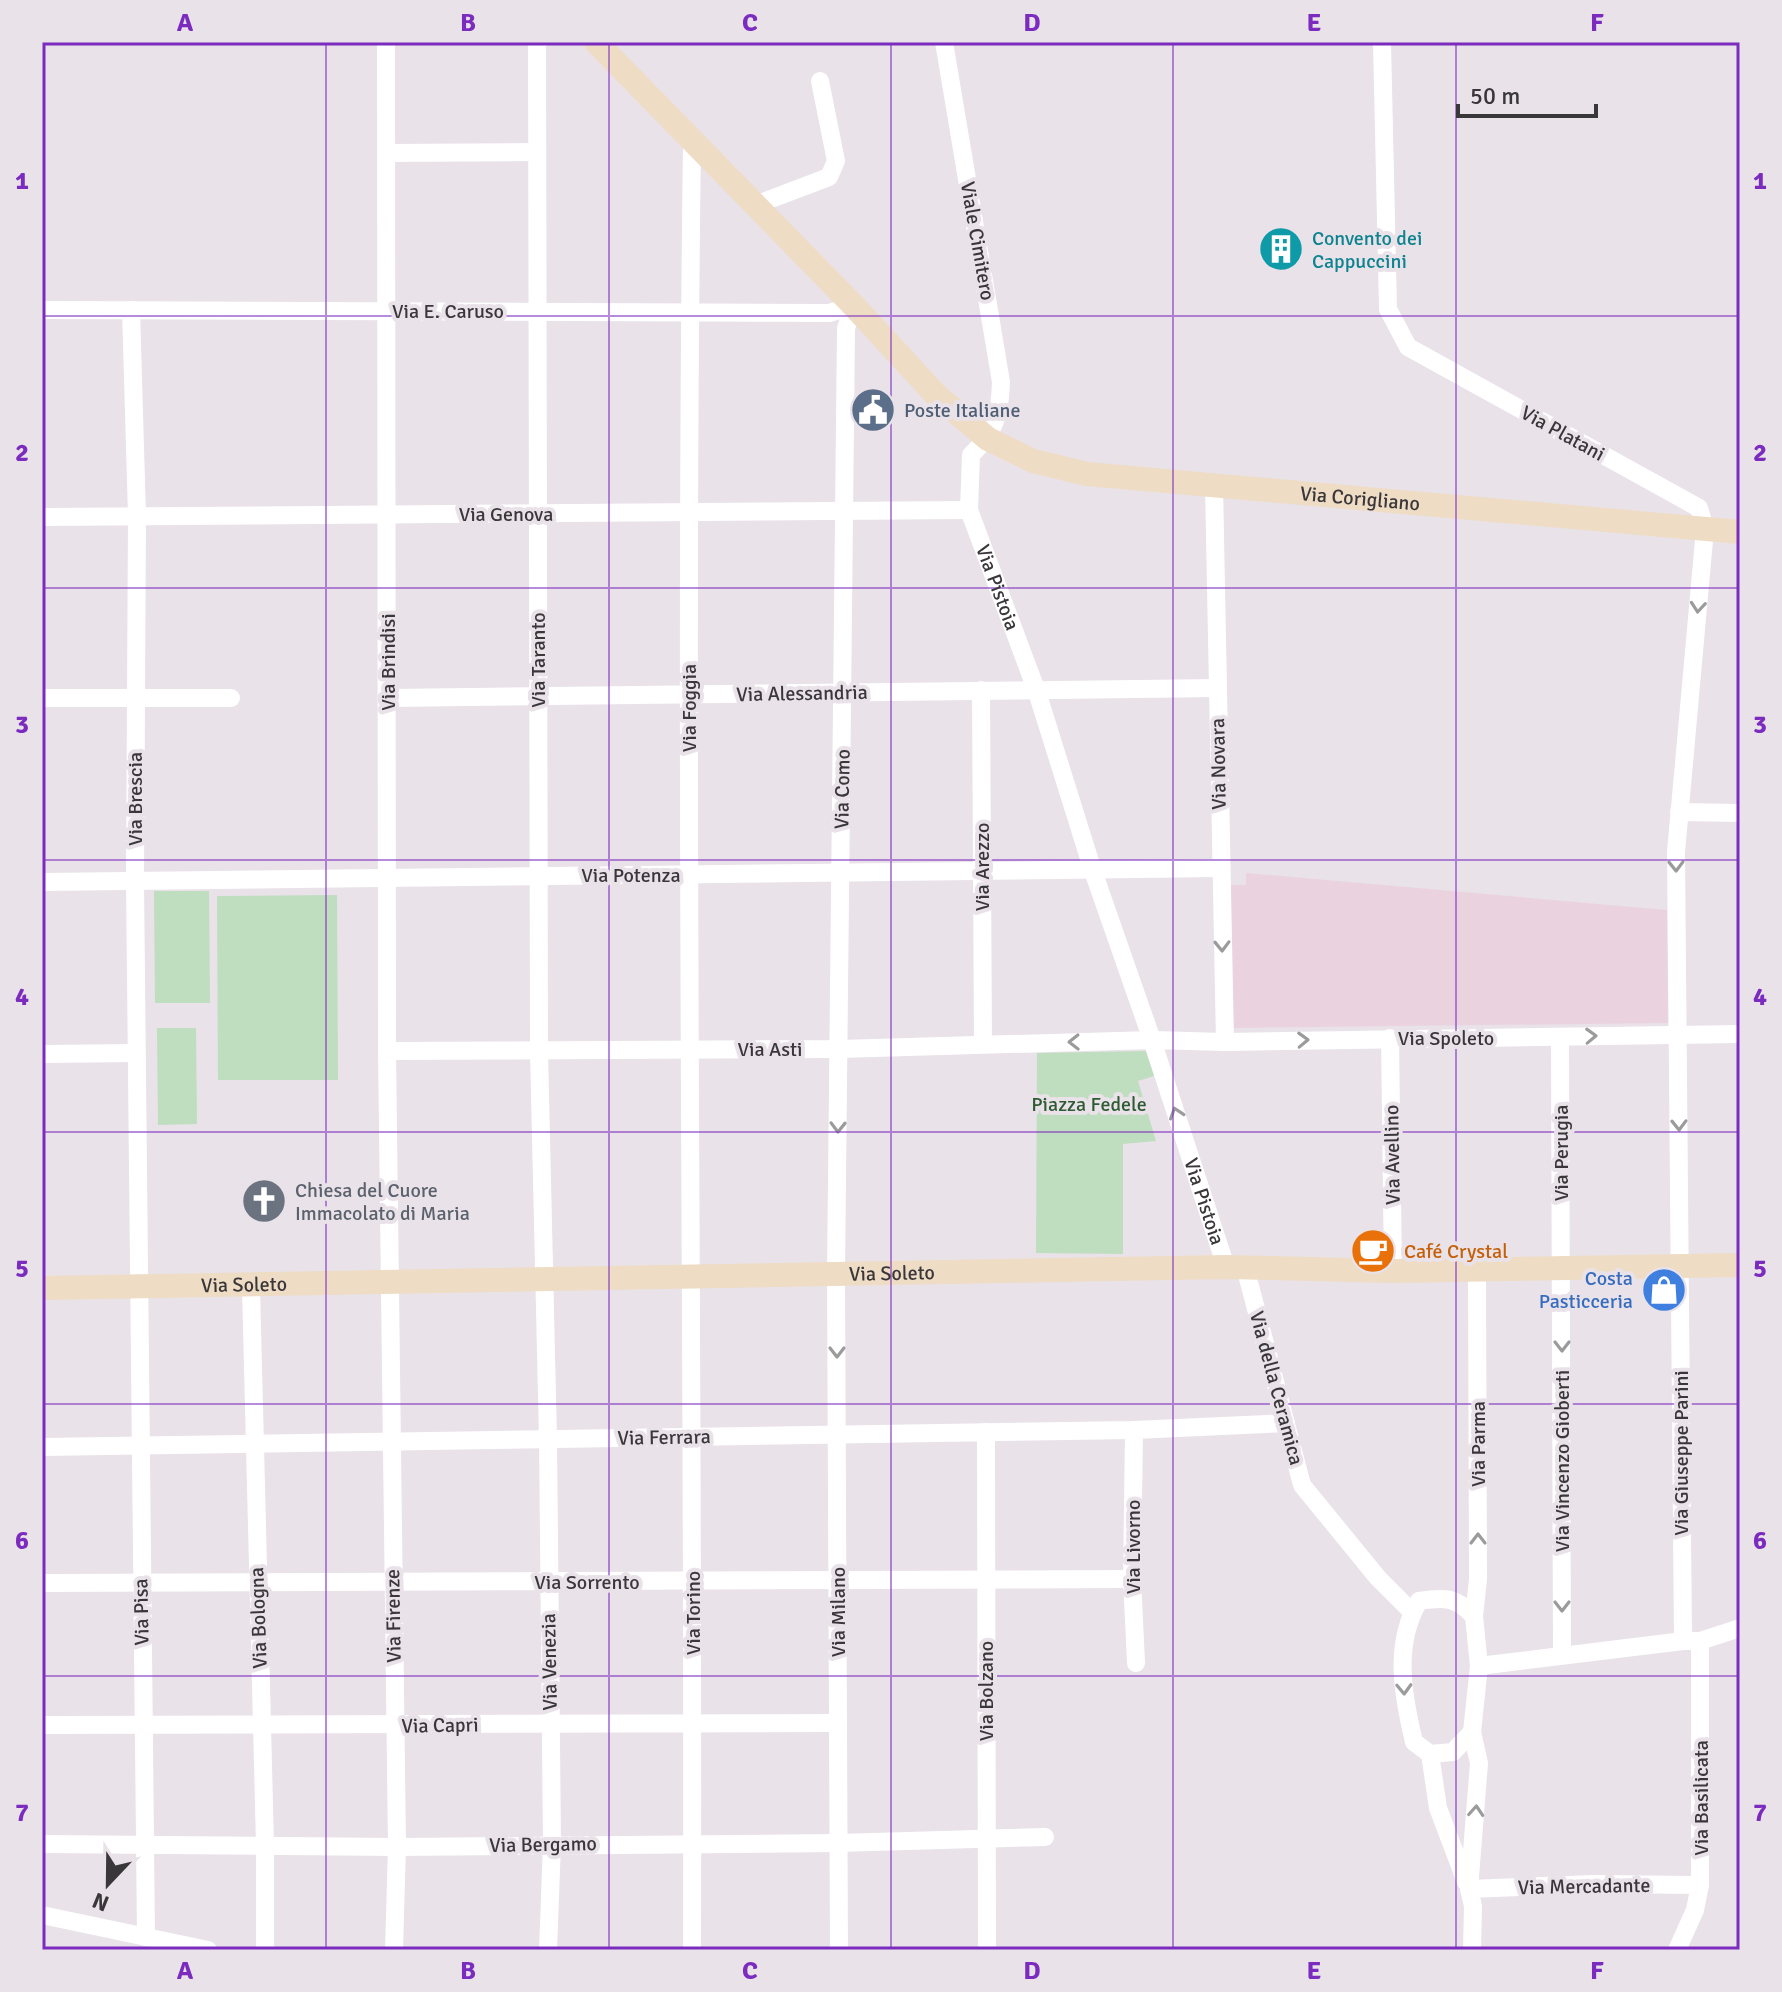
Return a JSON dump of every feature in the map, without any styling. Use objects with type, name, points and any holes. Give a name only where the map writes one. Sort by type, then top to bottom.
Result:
[{"type":"street","name":"Via Brindisi","points":[[386,42],[390,1282]]},
{"type":"street","name":"Via Taranto","points":[[537,42],[539,1051],[544,1279]]},
{"type":"street","points":[[596,42],[854,306],[936,395],[988,439]]},
{"type":"street","name":"Viale Cimitero","points":[[944,42],[1001,382],[1000,409],[988,439]]},
{"type":"street","name":"Via Platani","points":[[1382,42],[1388,309],[1408,347],[1699,508],[1705,529]]},
{"type":"street","points":[[755,205],[829,177],[836,161],[820,81]]},
{"type":"street","name":"Via Foggia","points":[[692,141],[688,694],[692,1276]]},
{"type":"street","points":[[386,153],[536,152]]},
{"type":"street","name":"Via E. Caruso","points":[[42,310],[829,313],[854,306]]},
{"type":"street","name":"Via Como","points":[[836,1274],[846,328],[854,306]]},
{"type":"street","name":"Via Brescia","points":[[131,310],[137,516],[135,881],[139,1287]]},
{"type":"street","name":"Via Corigliano","points":[[988,439],[1033,461],[1087,474],[1740,532]]},
{"type":"street","name":"Via Pistoia","points":[[988,439],[971,455],[969,510],[1037,692],[1093,871],[1235,1267]]},
{"type":"street","name":"Via Novara","points":[[1214,485],[1225,1042]]},
{"type":"street","name":"Via Genova","points":[[42,517],[969,510]]},
{"type":"street","name":"Via Giuseppe Parini","points":[[1692,1641],[1680,1266],[1676,852],[1705,529]]},
{"type":"street","name":"Via Alessandria","points":[[388,698],[1217,688]]},
{"type":"street","name":"Via Arezzo","points":[[981,690],[983,1044]]},
{"type":"street","points":[[42,698],[231,698]]},
{"type":"street","points":[[1679,812],[1740,813]]},
{"type":"street","name":"Via Potenza","points":[[42,882],[1220,868]]},
{"type":"street","name":"Via Spoleto","points":[[1152,1040],[1225,1042],[1740,1034]]},
{"type":"street","name":"Via Perugia","points":[[1560,1037],[1561,1268]]},
{"type":"street","name":"Via Avellino","points":[[1390,1038],[1393,1271]]},
{"type":"street","name":"Via Asti","points":[[387,1051],[840,1049],[1152,1040]]},
{"type":"street","points":[[42,1054],[136,1053]]},
{"type":"street","name":"Via Soleto","points":[[42,1288],[251,1287],[1235,1267],[1477,1271],[1740,1265]]},
{"type":"street","name":"Via della Ceramica","points":[[1235,1267],[1286,1423],[1302,1485],[1378,1578],[1412,1612]]},
{"type":"street","name":"Via Vincenzo Gioberti","points":[[1561,1268],[1562,1655]]},
{"type":"street","name":"Via Parma","points":[[1469,1889],[1479,1763],[1472,1732],[1479,1666],[1474,1616],[1478,1579],[1477,1271]]},
{"type":"street","name":"Via Milano","points":[[836,1274],[839,1950]]},
{"type":"street","name":"Via Torino","points":[[692,1276],[692,1950]]},
{"type":"street","name":"Via Venezia","points":[[544,1279],[552,1844],[548,1950]]},
{"type":"street","name":"Via Firenze","points":[[390,1282],[397,1847],[394,1950]]},
{"type":"street","name":"Via Pisa","points":[[139,1287],[146,1937]]},
{"type":"street","name":"Via Bologna","points":[[251,1287],[265,1950]]},
{"type":"street","name":"Via Ferrara","points":[[42,1447],[1134,1430],[1286,1423]]},
{"type":"street","name":"Via Livorno","points":[[1134,1430],[1132,1579],[1136,1663]]},
{"type":"street","name":"Via Bolzano","points":[[986,1432],[987,1950]]},
{"type":"street","name":"Via Sorrento","points":[[42,1583],[1132,1579]]},
{"type":"street","points":[[1472,1732],[1453,1752],[1430,1754],[1414,1742],[1405,1703],[1403,1639],[1419,1601],[1439,1598],[1461,1603],[1474,1616]]},
{"type":"street","points":[[1479,1666],[1692,1641],[1740,1628]]},
{"type":"street","name":"Via Basilicata","points":[[1677,1950],[1695,1910],[1700,1885],[1692,1641]]},
{"type":"street","name":"Via Capri","points":[[42,1725],[838,1723]]},
{"type":"street","points":[[1430,1754],[1438,1808],[1473,1906],[1472,1950]]},
{"type":"street","name":"Via Bergamo","points":[[42,1844],[397,1847],[839,1843],[1045,1837]]},
{"type":"street","name":"Via Mercadante","points":[[1469,1889],[1593,1884],[1700,1885]]},
{"type":"street","points":[[42,1915],[208,1950]]},
{"type":"shaded area","points":[[1246,873],[1667,910],[1668,1023],[1231,1028],[1231,885],[1246,885]]},
{"type":"green space","points":[[154,891],[209,891],[210,1003],[155,1003]]},
{"type":"green space","points":[[337,895],[338,1080],[218,1080],[217,896]]},
{"type":"green space","points":[[157,1028],[196,1028],[197,1124],[158,1125]]},
{"type":"green space","name":"Piazza Fedele","points":[[1146,1051],[1154,1076],[1138,1081],[1156,1141],[1123,1144],[1123,1254],[1036,1253],[1037,1053]]},
{"type":"place","name":"Convento dei Cappuccini","points":[[1281,249]]},
{"type":"place","name":"Poste Italiane","points":[[873,410]]},
{"type":"place","name":"Chiesa del Cuore Immacolato di Maria","points":[[264,1201]]},
{"type":"place","name":"Café Crystal","points":[[1373,1251]]},
{"type":"place","name":"Costa Pasticceria","points":[[1664,1290]]}]
